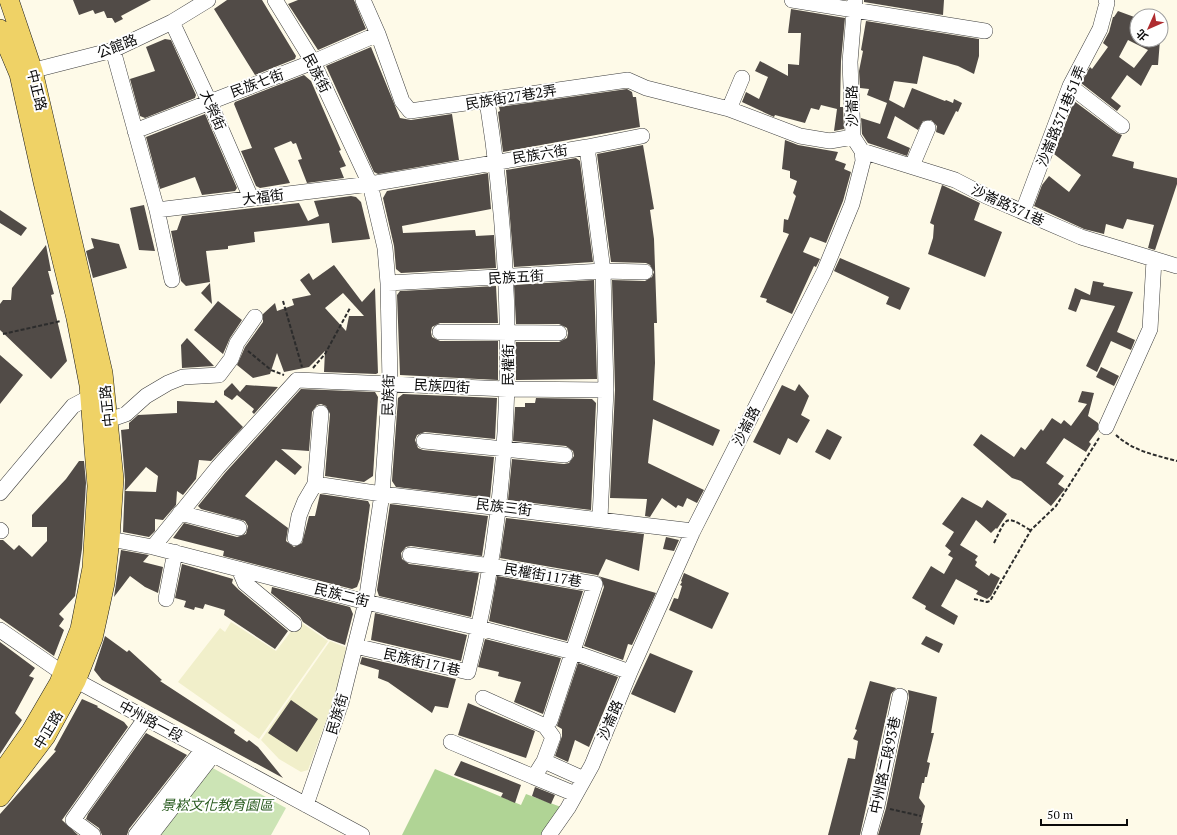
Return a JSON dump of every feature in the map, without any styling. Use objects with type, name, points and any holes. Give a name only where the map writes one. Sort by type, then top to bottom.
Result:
[{"type":"main road","name":"中正路","points":[[0,775],[70,678],[93,638],[104,583],[110,539],[114,479],[103,373],[26,73],[9,0]]},
{"type":"main road","name":"中正路","points":[[0,29],[26,73],[43,182],[76,318],[90,397],[97,486],[92,568],[70,678],[46,736],[0,797]]},
{"type":"street","name":"公館路","points":[[26,73],[113,50],[172,22],[208,0]]},
{"type":"street","name":"民族街","points":[[275,0],[313,62],[370,184],[385,248],[388,283],[390,383],[382,494],[366,602],[341,703],[306,805]]},
{"type":"street","name":"民族街27巷2弄","points":[[363,0],[378,34],[402,101],[410,111],[628,80],[646,88],[729,109],[800,136],[830,141],[853,137]]},
{"type":"street","points":[[792,0],[854,5],[985,31]]},
{"type":"street","name":"沙崙路371巷51弄","points":[[1023,211],[1070,86],[1100,29],[1107,3],[1106,0]]},
{"type":"street","name":"沙崙路","points":[[549,835],[592,765],[630,672],[693,531],[824,272],[852,204],[863,161],[862,151],[853,137],[850,62],[854,5]]},
{"type":"street","name":"大榮街","points":[[172,22],[209,101],[251,198]]},
{"type":"street","name":"民族七街","points":[[135,131],[209,101],[313,62],[378,34]]},
{"type":"street","points":[[113,50],[157,210],[172,280]]},
{"type":"street","points":[[729,109],[742,78]]},
{"type":"street","points":[[1070,86],[1122,126]]},
{"type":"street","name":"民權街","points":[[479,628],[491,566],[499,506],[504,448],[508,333],[506,277],[496,161],[486,100]]},
{"type":"street","points":[[912,166],[928,128]]},
{"type":"street","points":[[587,146],[642,136]]},
{"type":"street","name":"民族六街","points":[[370,184],[587,146],[603,271],[606,390]]},
{"type":"street","name":"沙崙路371巷","points":[[862,151],[955,180],[986,196],[1081,237],[1177,266]]},
{"type":"street","name":"大福街","points":[[157,210],[370,184]]},
{"type":"street","points":[[1106,427],[1150,329],[1154,260]]},
{"type":"street","name":"民族五街","points":[[388,283],[603,271],[645,272]]},
{"type":"street","points":[[109,420],[126,414],[146,396],[168,383],[183,377],[219,375],[231,360],[237,343],[255,317]]},
{"type":"street","points":[[440,332],[558,333]]},
{"type":"street","points":[[153,547],[218,467],[302,378]]},
{"type":"street","name":"民族四街","points":[[302,378],[507,389],[606,390]]},
{"type":"street","points":[[600,518],[606,390]]},
{"type":"street","points":[[0,493],[73,406],[90,397]]},
{"type":"street","points":[[295,538],[299,516],[305,501],[316,484],[321,414]]},
{"type":"street","points":[[424,441],[564,455]]},
{"type":"street","name":"民族三街","points":[[316,484],[382,494],[600,518],[693,531]]},
{"type":"street","points":[[180,513],[239,528]]},
{"type":"street","name":"民族二街","points":[[110,539],[175,552],[366,602],[479,628],[573,652],[630,672]]},
{"type":"street","points":[[166,599],[175,552]]},
{"type":"street","points":[[410,555],[491,566]]},
{"type":"street","name":"民權街117巷","points":[[491,566],[595,584],[573,652]]},
{"type":"street","points":[[239,569],[244,583],[294,624]]},
{"type":"street","name":"民族街171巷","points":[[355,646],[468,672],[479,628]]},
{"type":"street","name":"中州路一段","points":[[0,630],[70,678],[362,835]]},
{"type":"street","points":[[550,721],[573,652]]},
{"type":"street","name":"中州路二段93巷","points":[[869,835],[877,806],[900,696]]},
{"type":"street","points":[[483,698],[545,726],[553,737],[544,761],[534,777]]},
{"type":"street","points":[[93,835],[73,820],[145,719]]},
{"type":"street","points":[[451,742],[575,794]]},
{"type":"street","points":[[136,835],[208,752]]},
{"type":"street","points":[[151,835],[208,752]]},
{"type":"street","points":[[544,761],[584,779]]},
{"type":"path","points":[[283,301],[303,368],[302,378]]},
{"type":"path","points":[[302,378],[325,354],[350,308]]},
{"type":"path","points":[[3,334],[76,318]]},
{"type":"path","points":[[247,351],[271,370],[302,378]]},
{"type":"path","points":[[974,599],[987,602],[990,601],[1030,530],[1056,506],[1106,427],[1122,440],[1136,448],[1149,454],[1177,460]]},
{"type":"path","points":[[994,543],[1004,522],[1008,520],[1012,519],[1030,530]]},
{"type":"path","points":[[877,806],[921,816]]},
{"type":"shaded area","points":[[299,621],[328,641],[259,739],[178,682],[220,628],[225,632],[231,622],[276,651]]},
{"type":"shaded area","points":[[330,641],[345,647],[348,651],[331,707],[308,770],[301,772],[279,759],[261,740]]},
{"type":"green space","name":"景崧文化教育園區","points":[[209,766],[286,808],[271,835],[156,835]]},
{"type":"green space","points":[[435,769],[521,805],[526,794],[561,807],[542,835],[402,835]]},
{"type":"building","points":[[73,0],[151,0],[121,16],[123,19],[115,23],[112,18],[107,18],[104,11],[95,14],[93,10],[79,15]]},
{"type":"building","points":[[227,0],[262,0],[296,56],[295,59],[255,75],[214,9]]},
{"type":"building","points":[[298,0],[354,0],[366,29],[318,50],[288,4]]},
{"type":"building","points":[[864,0],[944,0],[943,15],[864,2]]},
{"type":"building","points":[[791,9],[845,18],[841,61],[840,107],[843,107],[844,129],[834,131],[837,109],[821,105],[819,110],[811,108],[805,123],[775,115],[774,117],[742,102],[746,92],[759,99],[768,77],[755,71],[760,61],[788,76],[788,64],[799,65],[801,33],[788,33]]},
{"type":"building","points":[[1118,11],[1129,15],[1129,40],[1119,57],[1134,68],[1148,50],[1144,48],[1159,48],[1158,65],[1152,65],[1141,86],[1127,75],[1111,98],[1121,106],[1117,111],[1081,83],[1090,67],[1092,69],[1108,47],[1103,43],[1109,32],[1113,17]]},
{"type":"building","points":[[866,21],[979,39],[979,56],[974,74],[958,66],[923,56],[917,84],[894,81],[889,100],[904,108],[912,88],[945,101],[946,100],[953,103],[954,99],[962,103],[958,112],[956,111],[944,135],[936,132],[937,126],[931,120],[923,121],[918,130],[895,116],[887,138],[910,148],[907,156],[868,143],[862,134],[861,118],[880,124],[887,103],[867,95],[869,89],[860,88],[859,71]]},
{"type":"building","points":[[165,39],[171,40],[196,95],[195,98],[145,118],[140,116],[130,79],[155,71],[146,47]]},
{"type":"building","points":[[371,47],[400,118],[411,120],[452,114],[459,160],[378,174],[374,172],[326,66]]},
{"type":"building","points":[[304,75],[311,81],[341,150],[339,151],[346,166],[340,168],[344,178],[307,183],[298,160],[302,159],[296,143],[293,144],[291,141],[274,148],[290,183],[260,188],[256,186],[241,151],[252,148],[234,104],[235,102]]},
{"type":"building","points":[[627,89],[632,92],[633,97],[636,97],[640,127],[503,152],[498,112],[500,111],[499,107]]},
{"type":"building","points":[[1074,101],[1117,133],[1122,135],[1112,156],[1134,162],[1133,168],[1177,178],[1177,184],[1155,250],[1148,248],[1154,225],[1127,219],[1123,229],[1106,224],[1104,234],[1084,229],[1034,206],[1042,185],[1049,176],[1069,192],[1081,175],[1054,154]]},
{"type":"building","points":[[205,114],[237,188],[235,191],[202,195],[195,177],[160,189],[146,137]]},
{"type":"building","points":[[785,140],[798,145],[838,152],[835,160],[846,164],[844,169],[851,172],[843,201],[826,243],[810,237],[803,252],[820,259],[816,267],[814,266],[792,314],[766,302],[767,299],[760,297],[789,234],[783,232],[784,219],[788,220],[796,196],[793,193],[797,181],[790,178],[790,171],[782,169]]},
{"type":"building","points":[[643,145],[654,209],[650,210],[654,239],[657,323],[654,323],[655,363],[653,400],[720,430],[713,446],[653,419],[648,463],[704,490],[697,503],[687,498],[683,507],[678,505],[676,508],[662,498],[650,517],[645,516],[647,499],[610,498],[615,390],[612,280],[645,281],[652,277],[654,272],[650,265],[646,263],[611,262],[597,154]]},
{"type":"building","points":[[576,158],[580,161],[593,262],[514,267],[506,170]]},
{"type":"building","points":[[488,173],[491,209],[402,226],[403,233],[475,230],[476,236],[494,235],[496,268],[401,273],[396,269],[394,246],[383,198],[387,191]]},
{"type":"building","points":[[942,185],[980,203],[974,220],[1002,232],[985,277],[928,254],[933,238],[934,225],[930,223]]},
{"type":"building","points":[[351,196],[356,197],[361,202],[370,239],[332,243],[329,223],[254,232],[255,242],[228,246],[228,249],[206,251],[210,282],[186,286],[181,281],[171,231],[177,230],[182,216],[299,203],[308,221],[319,216],[314,201]]},
{"type":"building","points":[[144,205],[155,251],[139,250],[130,208]]},
{"type":"building","points":[[0,210],[27,228],[21,236],[0,223]]},
{"type":"building","points":[[91,238],[119,244],[127,268],[93,278],[86,251],[94,248]]},
{"type":"building","points":[[46,245],[51,271],[48,271],[54,294],[51,295],[67,361],[51,379],[0,330],[0,304],[3,300],[11,300],[12,288]]},
{"type":"building","points":[[840,258],[910,288],[900,310],[886,304],[889,297],[834,271]]},
{"type":"building","points":[[334,265],[362,302],[375,288],[378,373],[324,372],[325,351],[309,367],[284,372],[277,353],[270,374],[253,378],[237,365],[245,347],[263,322],[263,314],[275,303],[277,311],[294,305],[292,299],[311,295],[300,280],[309,273],[313,280]],"holes":[[[343,293],[364,316],[349,316],[346,331],[325,308]]]},
{"type":"building","points":[[594,280],[597,379],[516,380],[516,342],[559,342],[567,338],[568,333],[567,328],[559,324],[516,324],[514,285]]},
{"type":"building","points":[[1093,281],[1104,283],[1103,286],[1133,292],[1117,332],[1135,340],[1131,350],[1111,341],[1097,372],[1086,366],[1115,306],[1081,299],[1076,312],[1068,309],[1075,288],[1090,295]]},
{"type":"building","points":[[210,283],[212,304],[201,293]]},
{"type":"building","points":[[496,286],[498,323],[440,323],[432,327],[431,332],[432,337],[440,341],[498,341],[498,380],[400,375],[397,295],[400,291]]},
{"type":"building","points":[[218,301],[242,320],[230,338],[223,354],[194,330]]},
{"type":"building","points":[[187,338],[214,366],[182,368],[181,345]]},
{"type":"building","points":[[0,355],[23,375],[0,404]]},
{"type":"building","points":[[1101,367],[1119,376],[1114,386],[1096,377]]},
{"type":"building","points":[[232,383],[240,392],[246,385],[278,387],[254,414],[252,412],[254,409],[237,395],[232,400],[224,395],[224,391]]},
{"type":"building","points":[[799,384],[809,396],[801,415],[810,420],[797,443],[788,438],[780,455],[753,442],[782,385],[795,391]]},
{"type":"building","points":[[301,389],[375,392],[378,397],[373,476],[364,482],[325,476],[330,414],[326,406],[321,404],[317,405],[312,412],[309,451],[281,449],[302,467],[295,475],[276,460],[245,496],[288,528],[286,541],[294,547],[302,543],[309,516],[315,516],[320,494],[368,501],[370,505],[360,579],[357,587],[352,589],[223,556],[224,551],[173,538],[184,523],[237,537],[246,534],[248,526],[245,521],[201,509],[198,506],[225,473]]},
{"type":"building","points":[[1082,391],[1094,393],[1088,416],[1098,423],[1098,430],[1089,442],[1091,444],[1086,452],[1064,438],[1046,463],[1064,476],[1058,484],[1065,489],[1051,506],[1021,481],[1012,478],[973,445],[981,434],[1014,457],[1021,447],[1025,450],[1041,429],[1043,431],[1052,418],[1061,424],[1064,420],[1071,426],[1087,404],[1078,402]]},
{"type":"building","points":[[403,394],[497,398],[495,439],[425,432],[417,435],[415,440],[418,448],[423,450],[494,457],[490,498],[396,487],[392,481],[398,398]]},
{"type":"building","points":[[536,398],[592,399],[596,403],[591,510],[508,500],[512,459],[564,464],[569,463],[574,456],[573,451],[566,446],[513,441],[515,407],[525,407],[525,403],[535,403]]},
{"type":"building","points":[[216,400],[243,427],[211,461],[199,460],[196,479],[183,495],[177,491],[176,505],[163,520],[155,519],[155,531],[149,537],[123,532],[125,480],[121,430],[129,429],[129,423],[138,415],[177,413],[177,401],[214,403]],"holes":[[[146,467],[158,476],[156,492],[125,491]]]},
{"type":"building","points":[[827,429],[842,437],[830,460],[815,452]]},
{"type":"building","points":[[79,461],[84,461],[86,483],[82,549],[75,596],[59,614],[64,619],[59,626],[64,630],[54,656],[0,618],[0,540],[3,540],[14,550],[19,545],[32,557],[47,541],[47,527],[32,527],[32,515],[66,479]]},
{"type":"building","points":[[962,497],[982,508],[987,500],[1007,514],[997,529],[996,528],[991,533],[976,520],[960,545],[978,556],[975,560],[977,562],[975,566],[989,576],[991,573],[1000,578],[991,596],[987,599],[976,594],[978,591],[956,579],[941,606],[958,616],[954,625],[925,609],[926,606],[912,598],[931,566],[944,574],[953,558],[948,555],[951,551],[945,546],[954,532],[942,524]]},
{"type":"building","points":[[390,504],[488,516],[482,556],[411,546],[406,547],[401,553],[402,559],[409,564],[479,573],[471,617],[379,596],[377,590]]},
{"type":"building","points":[[506,518],[644,534],[639,571],[606,559],[598,576],[500,558]]},
{"type":"building","points":[[666,537],[679,540],[674,551],[663,549]]},
{"type":"building","points":[[121,550],[149,555],[143,562],[163,567],[158,593],[145,587],[130,576],[114,597]]},
{"type":"building","points":[[182,564],[233,579],[232,583],[239,590],[288,631],[275,649],[224,615],[225,610],[205,604],[203,609],[195,607],[194,610],[184,607],[186,601],[175,598]]},
{"type":"building","points":[[684,573],[729,593],[712,629],[669,610],[674,598],[678,599]]},
{"type":"building","points":[[497,576],[583,591],[567,641],[489,621]]},
{"type":"building","points":[[599,576],[656,593],[632,645],[628,644],[623,660],[584,646],[604,587]]},
{"type":"building","points":[[272,587],[350,607],[353,614],[345,645],[328,639],[303,622],[300,617],[271,593]]},
{"type":"building","points":[[375,613],[467,635],[461,661],[371,640]]},
{"type":"building","points":[[105,636],[127,652],[129,650],[162,680],[160,681],[235,730],[234,733],[247,742],[249,740],[258,747],[283,778],[102,680],[94,670]]},
{"type":"building","points":[[926,636],[943,644],[939,653],[921,644]]},
{"type":"building","points":[[485,639],[561,658],[543,714],[514,702],[521,682],[498,676],[499,672],[478,667]]},
{"type":"building","points":[[0,642],[35,668],[29,676],[34,678],[15,713],[22,720],[0,754]]},
{"type":"building","points":[[650,653],[693,671],[675,713],[631,694]]},
{"type":"building","points":[[362,657],[456,679],[448,708],[435,706],[432,713],[388,682],[378,678],[379,670],[360,664]]},
{"type":"building","points":[[578,663],[618,677],[589,747],[575,740],[568,762],[555,756],[562,736],[562,729],[557,726]]},
{"type":"building","points":[[870,681],[896,688],[891,694],[860,835],[828,835],[848,758],[855,759],[858,741],[853,739],[857,730],[855,729]]},
{"type":"building","points":[[908,690],[937,697],[931,733],[934,733],[927,762],[930,763],[927,777],[925,777],[924,783],[922,783],[919,798],[925,806],[921,823],[923,823],[920,835],[878,835],[886,808],[909,698]]},
{"type":"building","points":[[82,699],[98,706],[97,707],[124,722],[128,727],[62,820],[78,835],[0,835],[0,814],[56,751],[54,750]]},
{"type":"building","points":[[291,700],[318,719],[297,752],[268,733]]},
{"type":"building","points":[[468,703],[535,731],[526,758],[458,735]]},
{"type":"building","points":[[146,733],[187,755],[129,829],[127,835],[102,835],[99,828],[86,819],[88,814]]},
{"type":"building","points":[[461,761],[521,785],[515,803],[501,797],[503,793],[454,775]]},
{"type":"building","points":[[535,787],[555,795],[551,804],[532,796]]}]
